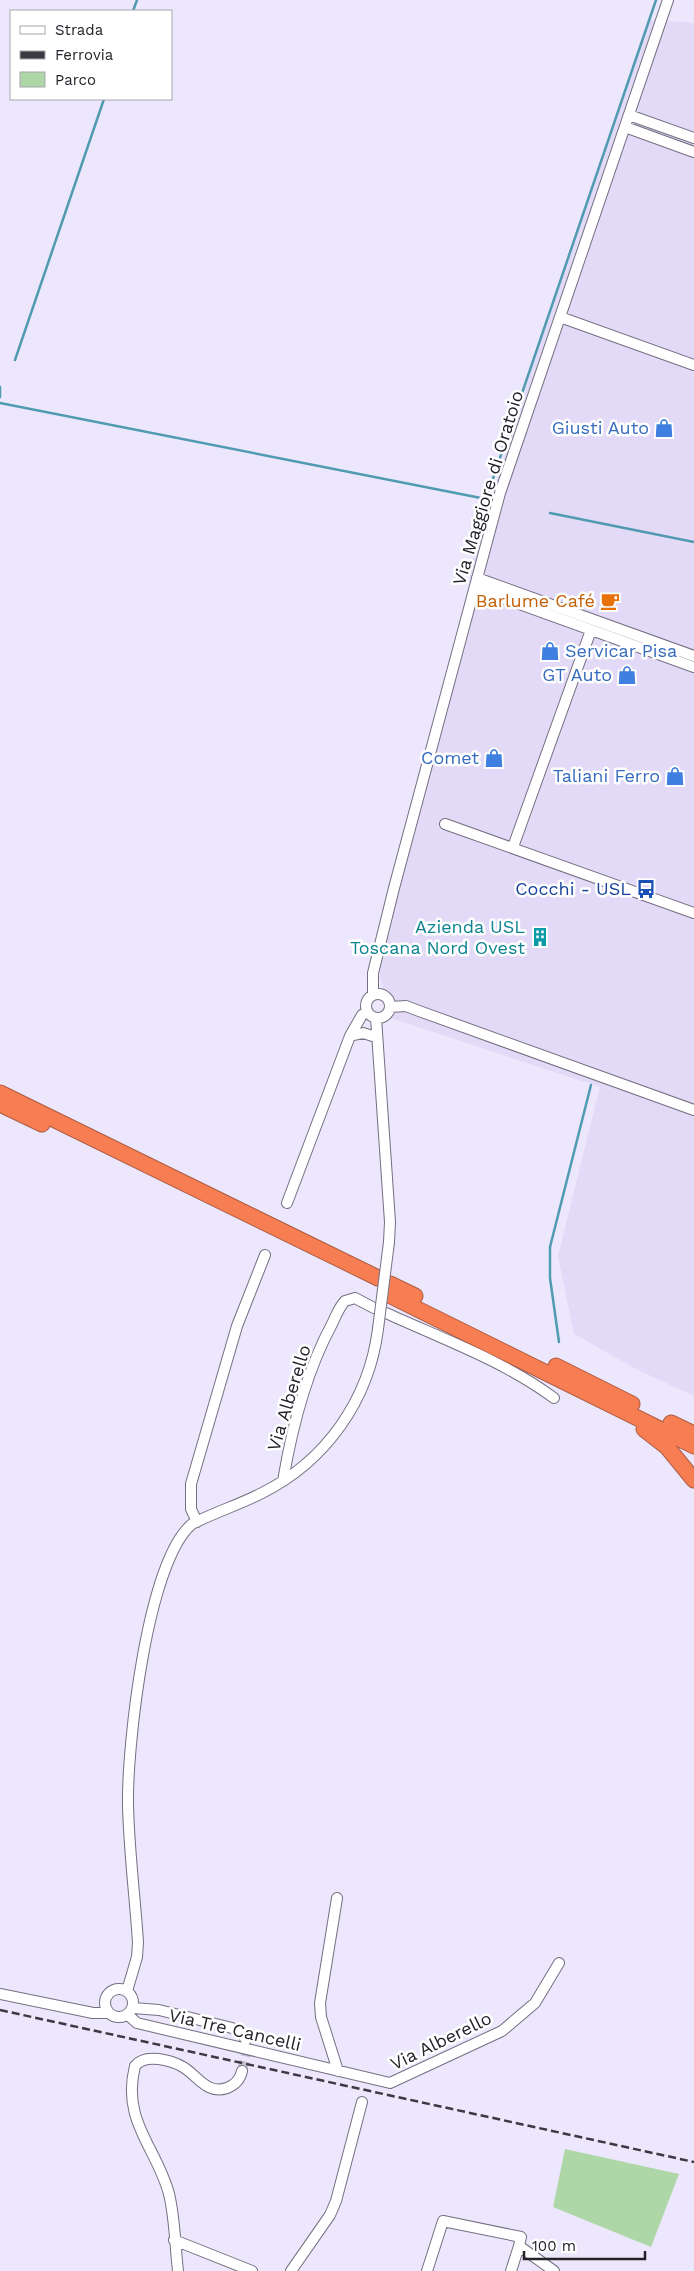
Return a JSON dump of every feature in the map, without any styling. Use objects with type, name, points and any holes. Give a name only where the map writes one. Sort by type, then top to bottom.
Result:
[{"type":"highway","points":[[0,1093],[383,1286],[585,1392],[694,1446]]},
{"type":"highway","points":[[0,1104],[694,1434]]},
{"type":"highway","points":[[585,1392],[657,1438],[678,1458],[694,1480]]},
{"type":"street","name":"Via Maggiore di Oratoio","points":[[286,1203],[350,1036],[362,1015],[367,1012],[366,1004],[373,995],[373,973],[394,888],[500,493],[668,0]]},
{"type":"street","points":[[629,115],[694,138]]},
{"type":"street","points":[[625,127],[694,152]]},
{"type":"street","points":[[560,317],[694,365]]},
{"type":"street","points":[[476,583],[591,630],[694,667]]},
{"type":"street","points":[[476,583],[694,656]]},
{"type":"street","points":[[513,847],[591,630]]},
{"type":"street","points":[[445,824],[694,912]]},
{"type":"street","points":[[373,995],[384,996],[390,1006]]},
{"type":"street","points":[[367,1012],[376,1018],[384,1017],[390,1006]]},
{"type":"street","points":[[390,1006],[406,1006],[694,1110]]},
{"type":"street","points":[[127,1992],[138,1950],[128,1792],[135,1709],[144,1649],[170,1554],[183,1532],[197,1522],[263,1493],[283,1481],[322,1450],[349,1414],[368,1376],[378,1329],[390,1222],[376,1018]]},
{"type":"street","points":[[350,1036],[363,1033],[376,1037]]},
{"type":"street","points":[[197,1522],[191,1509],[191,1484],[237,1326],[265,1255]]},
{"type":"street","name":"Via Alberello","points":[[283,1481],[308,1378],[316,1356],[342,1304],[348,1299],[357,1299],[374,1308]]},
{"type":"street","points":[[386,1313],[451,1341],[526,1379],[554,1398]]},
{"type":"street","points":[[336,1898],[320,2003],[321,2017],[338,2071]]},
{"type":"street","name":"Via Alberello","points":[[338,2071],[390,2084],[498,2033],[534,2003],[559,1963]]},
{"type":"street","points":[[109,2013],[105,2005],[110,1993],[118,1990],[127,1992],[132,1997],[130,2011]]},
{"type":"street","points":[[0,1994],[93,2013],[109,2013],[116,2017],[130,2011],[159,2010],[232,2028],[242,2033],[246,2040]]},
{"type":"street","name":"Via Tre Cancelli","points":[[130,2011],[137,2023],[338,2071]]},
{"type":"street","points":[[178,2271],[170,2195],[141,2132],[134,2107],[136,2066],[141,2061],[149,2059],[172,2063],[189,2071],[208,2087],[218,2090],[236,2083],[242,2072]]},
{"type":"street","points":[[291,2271],[333,2208],[362,2102]]},
{"type":"street","points":[[427,2271],[443,2222],[521,2237],[511,2271]]},
{"type":"street","points":[[174,2240],[252,2271]]},
{"type":"street","points":[[519,2246],[554,2271]]},
{"type":"shaded area","points":[[648,19],[694,23],[694,1396],[638,1370],[574,1334],[558,1256],[600,1087],[391,1018],[379,972],[398,890],[474,606],[469,571],[550,310]]},
{"type":"green space","points":[[565,2149],[679,2174],[651,2247],[553,2207]]},
{"type":"waterway","points":[[133,10],[137,0]]},
{"type":"waterway","points":[[0,403],[486,499],[656,0]]},
{"type":"waterway","points":[[15,360],[104,100]]},
{"type":"waterway","points":[[0,387],[0,397]]},
{"type":"waterway","points":[[550,513],[694,542]]},
{"type":"waterway","points":[[559,1342],[550,1278],[550,1247],[591,1085]]},
{"type":"tunnel","points":[[242,2071],[247,2050],[246,2041]]},
{"type":"railway","points":[[0,2010],[694,2162]]},
{"type":"place","name":"Giusti Auto","points":[[664,428]]},
{"type":"place","name":"Barlume Café","points":[[610,601]]},
{"type":"place","name":"Servicar Pisa","points":[[550,651]]},
{"type":"place","name":"GT Auto","points":[[627,675]]},
{"type":"place","name":"Comet","points":[[494,758]]},
{"type":"place","name":"Taliani Ferro","points":[[675,776]]},
{"type":"place","name":"Cocchi - USL","points":[[646,889]]},
{"type":"place","name":"Azienda USL Toscana Nord Ovest","points":[[540,937]]}]
